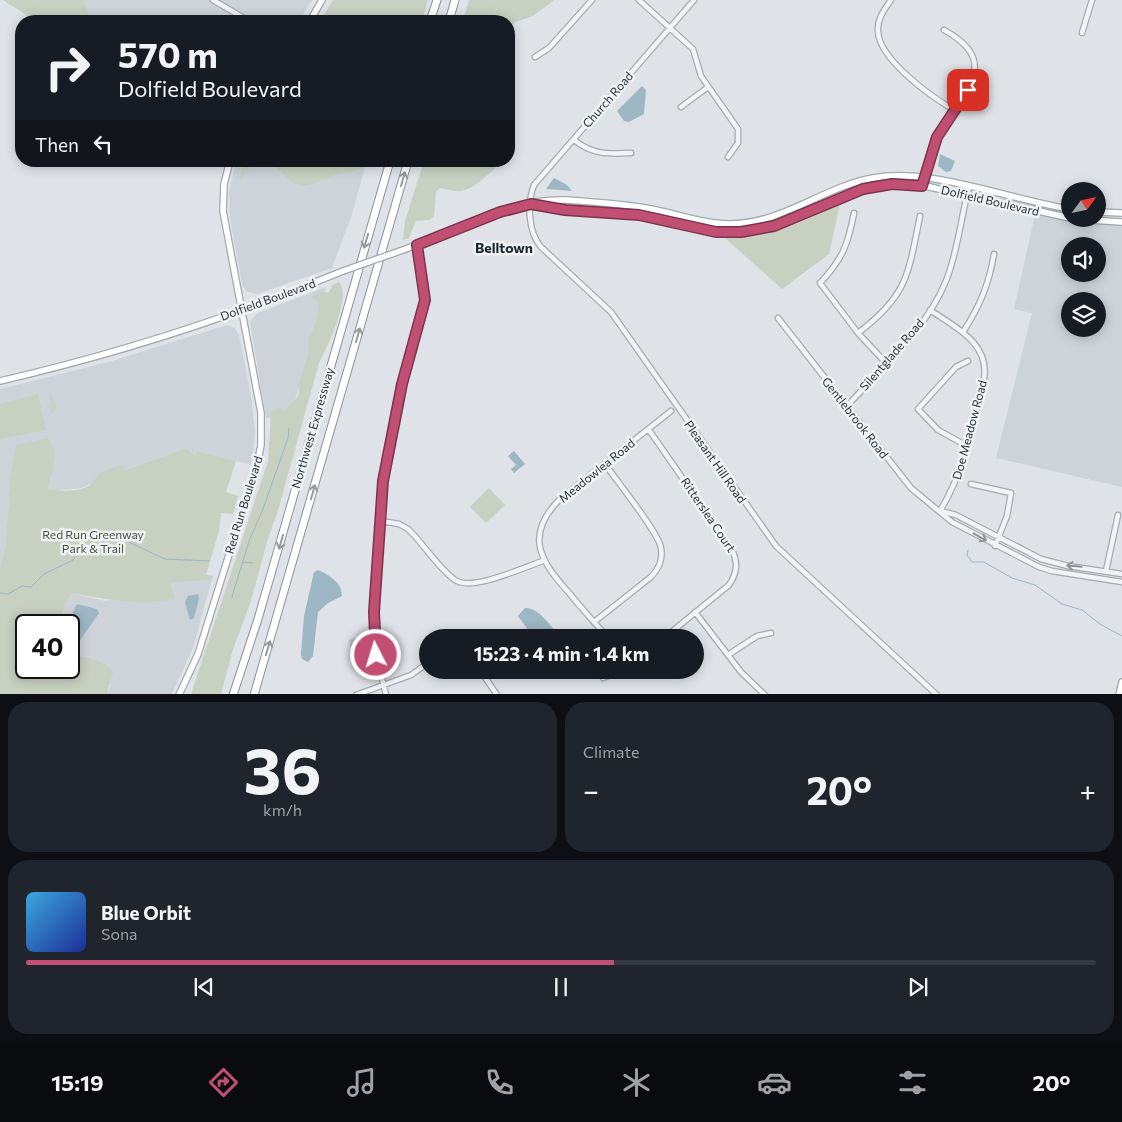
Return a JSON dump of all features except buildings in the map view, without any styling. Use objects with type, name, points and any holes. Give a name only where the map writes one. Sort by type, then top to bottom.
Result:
[{"type":"highway","points":[[432,15],[437,0]]},
{"type":"highway","points":[[451,15],[455,0]]},
{"type":"highway","name":"Northwest Expressway","points":[[233,694],[272,574],[388,167]]},
{"type":"highway","name":"Northwest Expressway","points":[[254,694],[406,167]]},
{"type":"main road","points":[[313,15],[322,0]]},
{"type":"main road","name":"Red Run Boulevard","points":[[179,694],[198,654],[260,452],[261,414],[223,211],[224,184],[228,167]]},
{"type":"main road","name":"Dolfield Boulevard","points":[[0,381],[77,362],[240,309],[417,245],[500,212],[531,204],[565,200],[622,205],[657,210],[705,222],[742,224],[771,218],[860,180],[893,175],[924,177],[1061,207]]},
{"type":"main road","name":"Dolfield Boulevard","points":[[531,204],[565,210],[639,215],[716,232],[741,232],[774,226],[863,189],[892,184],[922,186],[1061,216]]},
{"type":"main road","points":[[1106,212],[1122,213]]},
{"type":"main road","name":"Dolfield Boulevard","points":[[1106,221],[1122,222]]},
{"type":"main road","points":[[1119,694],[1122,682]]},
{"type":"street","points":[[214,0],[239,15]]},
{"type":"street","points":[[534,57],[549,48],[592,0]]},
{"type":"street","points":[[639,0],[693,49],[701,76],[738,129],[738,143],[728,157]]},
{"type":"street","name":"Church Road","points":[[531,204],[534,185],[694,0]]},
{"type":"street","points":[[891,0],[879,21],[878,35],[882,45],[920,88],[954,110]]},
{"type":"street","points":[[1082,33],[1092,0]]},
{"type":"street","points":[[922,186],[937,137],[968,90],[973,74],[974,60],[969,49],[944,30]]},
{"type":"street","points":[[681,107],[708,87]]},
{"type":"street","points":[[574,140],[584,148],[599,154],[631,153]]},
{"type":"street","name":"Silentglade Road","points":[[846,407],[930,310],[947,279],[969,187]]},
{"type":"street","name":"Pleasant Hill Road","points":[[531,204],[531,230],[536,241],[612,312],[767,537],[938,694]]},
{"type":"street","points":[[854,213],[846,248],[836,266],[820,283],[858,333],[886,363]]},
{"type":"street","points":[[858,333],[886,310],[899,292],[910,266],[920,216]]},
{"type":"street","points":[[386,694],[376,655],[374,630],[383,481],[392,431],[425,300],[417,245]]},
{"type":"street","points":[[963,332],[982,301],[990,280],[994,254]]},
{"type":"street","name":"Doe Meadow Road","points":[[930,310],[963,332],[978,347],[985,366],[984,379],[956,483],[940,511]]},
{"type":"street","name":"Gentlebrook Road","points":[[778,318],[902,478],[952,522],[1026,562],[1052,571],[1122,582]]},
{"type":"street","points":[[967,446],[938,430],[918,409],[956,367],[968,361]]},
{"type":"street","name":"Meadowlea Road","points":[[543,561],[540,536],[548,512],[560,500],[671,411]]},
{"type":"street","name":"Ritterslea Court","points":[[649,430],[731,548],[736,559],[735,575],[729,585],[675,629]]},
{"type":"street","points":[[594,622],[658,570],[662,556],[656,537],[605,464]]},
{"type":"street","points":[[971,484],[1011,493],[1007,516],[995,546]]},
{"type":"street","name":"Gentlebrook Road","points":[[940,511],[956,515],[1028,554],[1054,563],[1122,574]]},
{"type":"street","points":[[1104,578],[1118,515]]},
{"type":"street","points":[[381,522],[399,524],[408,529],[449,575],[464,583],[478,583],[543,561],[600,629]]},
{"type":"street","points":[[696,612],[741,672],[765,694]]},
{"type":"street","points":[[728,655],[757,636],[771,633]]},
{"type":"street","points":[[356,694],[383,686],[411,675],[419,669]]},
{"type":"street","points":[[486,679],[497,694]]},
{"type":"shaded area","points":[[84,0],[312,0],[303,15],[89,15]]},
{"type":"shaded area","points":[[235,167],[365,167],[352,214],[332,268],[257,294],[246,291],[242,284],[230,218],[229,192]]},
{"type":"shaded area","points":[[1035,214],[1061,218],[1061,228],[1106,228],[1106,224],[1122,225],[1122,487],[996,458],[1032,313],[1014,309]]},
{"type":"shaded area","points":[[326,287],[314,340],[290,416],[266,418],[250,321],[258,313]]},
{"type":"shaded area","points":[[227,325],[235,328],[239,335],[252,401],[255,435],[251,465],[197,451],[195,455],[186,448],[124,470],[98,475],[91,484],[82,488],[56,491],[48,489],[55,459],[10,479],[6,543],[0,569],[0,389],[112,361]]},
{"type":"shaded area","points":[[195,579],[212,579],[193,648],[172,694],[107,694],[111,685],[80,660],[80,614],[62,614],[71,593],[105,601],[169,583]]},
{"type":"green space","points":[[3,0],[84,0],[89,15],[27,15]]},
{"type":"green space","points":[[333,0],[428,0],[424,15],[324,15]]},
{"type":"green space","points":[[469,0],[554,0],[533,16],[515,22],[515,15],[465,15]]},
{"type":"green space","points":[[242,167],[250,167],[241,182]]},
{"type":"green space","points":[[276,167],[361,167],[356,171],[339,173],[307,185],[295,183]]},
{"type":"green space","points":[[422,167],[496,167],[480,182],[465,190],[458,191],[440,188],[436,192],[434,217],[429,220],[416,221],[409,238],[403,240],[405,221]]},
{"type":"green space","points":[[840,203],[829,254],[782,289],[725,238],[771,232],[798,223]]},
{"type":"green space","points":[[339,282],[342,289],[342,299],[337,322],[319,363],[277,514],[269,535],[250,604],[233,649],[221,694],[191,694],[268,461],[271,412],[281,407],[283,412],[286,411],[298,395],[299,382],[309,345],[308,339],[315,326],[318,312],[319,302],[311,297],[322,291],[328,293],[333,285]]},
{"type":"green space","points":[[38,394],[46,430],[0,439],[0,404]]},
{"type":"green space","points":[[52,395],[56,404],[55,412],[52,413],[48,407],[51,404],[49,397]]},
{"type":"green space","name":"Red Run Greenway Park & Trail","points":[[48,438],[54,450],[54,456],[48,489],[64,491],[86,487],[100,473],[113,467],[123,465],[125,470],[186,448],[195,455],[197,451],[236,461],[226,492],[238,496],[233,514],[221,513],[219,531],[206,575],[213,576],[212,579],[170,583],[175,599],[148,602],[123,601],[71,593],[62,614],[15,614],[15,679],[80,679],[80,657],[93,659],[104,664],[113,672],[107,694],[0,694],[0,569],[6,543],[10,479],[16,445]]},
{"type":"green space","points":[[489,488],[505,505],[486,523],[470,507]]},
{"type":"green space","points":[[368,634],[374,670],[363,675],[351,650],[349,640]]},
{"type":"water","points":[[642,86],[646,90],[644,114],[629,122],[624,121],[617,111]]},
{"type":"water","points":[[940,154],[955,161],[951,171],[946,172],[938,166]]},
{"type":"water","points":[[554,178],[567,185],[572,191],[546,189]]},
{"type":"water","points":[[514,451],[525,464],[514,473],[511,469],[516,465],[508,456]]},
{"type":"water","points":[[318,570],[337,583],[342,596],[328,603],[318,612],[313,656],[308,662],[302,659],[301,654],[304,616],[314,572]]},
{"type":"water","points":[[198,594],[199,599],[194,618],[190,620],[185,602],[188,596]]},
{"type":"water","points":[[77,604],[97,609],[99,613],[80,640],[80,614],[72,614]]},
{"type":"water","points":[[525,608],[536,611],[554,629],[527,629],[518,616]]},
{"type":"waterway","points":[[232,597],[249,541],[263,509],[288,438],[289,428]]},
{"type":"waterway","points":[[0,593],[8,594],[22,586],[31,587],[44,574],[73,560],[77,553],[91,550],[116,536],[165,559],[209,561]]},
{"type":"waterway","points":[[968,550],[967,555],[972,562],[984,562],[1012,578],[1035,585],[1062,604],[1082,610],[1100,624],[1122,636]]},
{"type":"waterway","points":[[243,562],[252,563]]},
{"type":"district","name":"Belltown","points":[[504,248]]},
{"type":"route","points":[[376,655],[374,612],[383,481],[402,384],[423,313],[425,300],[417,245],[500,212],[531,204],[565,210],[639,215],[703,230],[728,233],[774,226],[847,194],[875,186],[892,184],[922,186],[932,148],[937,137],[947,119],[968,90]]}]
